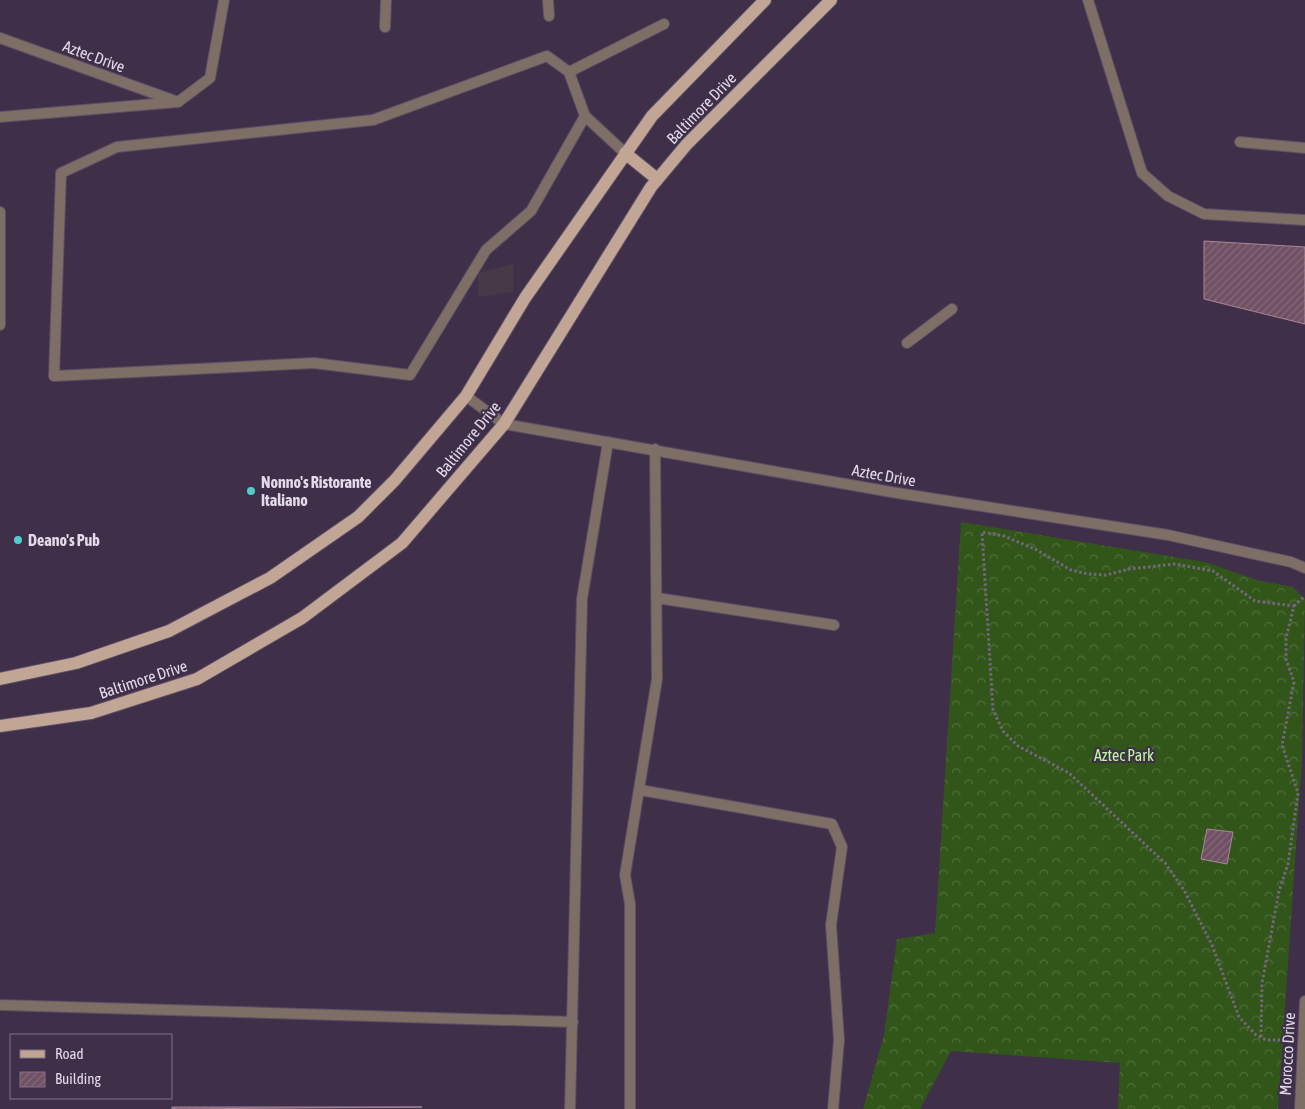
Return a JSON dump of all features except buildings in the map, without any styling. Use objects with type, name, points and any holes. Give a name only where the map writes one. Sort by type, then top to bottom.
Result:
[{"type":"main road","name":"Baltimore Drive","points":[[0,679],[76,663],[169,631],[270,578],[358,517],[395,480],[466,396],[525,298],[652,116],[765,0]]},
{"type":"main road","name":"Baltimore Drive","points":[[0,726],[91,713],[197,679],[302,618],[402,543],[504,424],[658,179],[687,144],[830,0]]},
{"type":"main road","points":[[625,153],[658,179]]},
{"type":"street","points":[[0,117],[178,102],[210,78],[224,0]]},
{"type":"street","points":[[385,27],[386,0]]},
{"type":"street","points":[[548,0],[549,16]]},
{"type":"street","points":[[1088,0],[1142,173],[1168,196],[1204,214],[1305,220]]},
{"type":"street","points":[[569,72],[664,24]]},
{"type":"street","name":"Aztec Drive","points":[[0,38],[178,102]]},
{"type":"street","points":[[585,116],[531,211],[486,250],[410,375],[314,362],[54,376],[61,173],[117,147],[373,120],[547,56],[569,72],[585,116],[625,153]]},
{"type":"street","points":[[1240,142],[1305,148]]},
{"type":"street","points":[[0,212],[0,325]]},
{"type":"street","points":[[908,343],[952,308]]},
{"type":"street","name":"Aztec Drive","points":[[466,396],[504,424],[897,493],[1168,534],[1291,562],[1305,568]]},
{"type":"street","points":[[570,1109],[582,598],[608,442]]},
{"type":"street","points":[[630,1109],[630,904],[625,875],[657,679],[655,449]]},
{"type":"street","points":[[657,598],[834,625]]},
{"type":"street","points":[[640,790],[832,824],[842,847],[831,925],[839,1040],[833,1109]]},
{"type":"street","name":"Morocco Drive","points":[[1300,1109],[1305,1001]]},
{"type":"street","points":[[0,1004],[573,1022]]},
{"type":"path","points":[[1294,606],[1255,601],[1213,571],[1175,564],[1130,569],[1106,575],[1079,572],[1071,570],[1028,546],[1004,536],[982,532],[993,710],[1003,730],[1018,746],[1069,773],[1165,863],[1184,890],[1212,945],[1239,1017],[1266,1040],[1303,1040]]},
{"type":"path","points":[[1261,1037],[1262,983],[1279,891],[1288,864],[1298,793],[1282,745],[1294,682],[1286,659],[1286,638],[1294,606],[1305,596]]},
{"type":"shaded area","points":[[513,264],[514,292],[478,297],[478,273]]},
{"type":"green space","name":"Aztec Park","points":[[961,522],[1205,562],[1257,580],[1293,587],[1305,599],[1302,759],[1278,1109],[1118,1109],[1120,1063],[951,1051],[920,1109],[863,1109],[884,1035],[897,939],[935,933]]},
{"type":"place","name":"Nonno's Ristorante Italiano","points":[[251,491]]},
{"type":"place","name":"Deano's Pub","points":[[18,540]]}]
